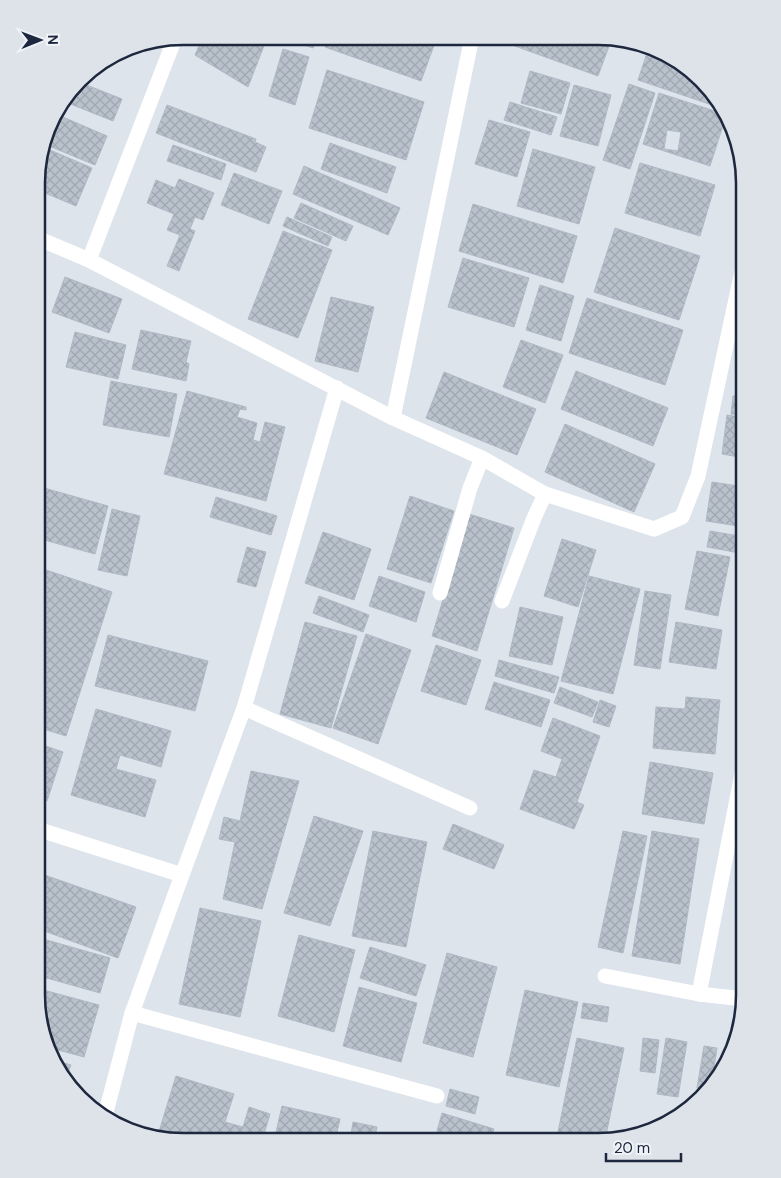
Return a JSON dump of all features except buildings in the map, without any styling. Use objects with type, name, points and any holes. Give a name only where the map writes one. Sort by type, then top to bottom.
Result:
[{"type":"street","points":[[88,260],[172,45]]},
{"type":"street","points":[[393,418],[470,45]]},
{"type":"street","points":[[45,241],[88,260],[393,418],[482,458],[545,494],[654,529],[682,517],[698,476],[736,299]]},
{"type":"street","points":[[107,1109],[132,1013],[244,708],[337,388]]},
{"type":"street","points":[[440,593],[470,488],[482,458]]},
{"type":"street","points":[[502,601],[545,494]]},
{"type":"street","points":[[244,708],[470,808]]},
{"type":"street","points":[[699,994],[736,800]]},
{"type":"street","points":[[45,832],[182,875]]},
{"type":"street","points":[[605,976],[699,994],[736,997]]},
{"type":"street","points":[[132,1013],[437,1096]]}]
